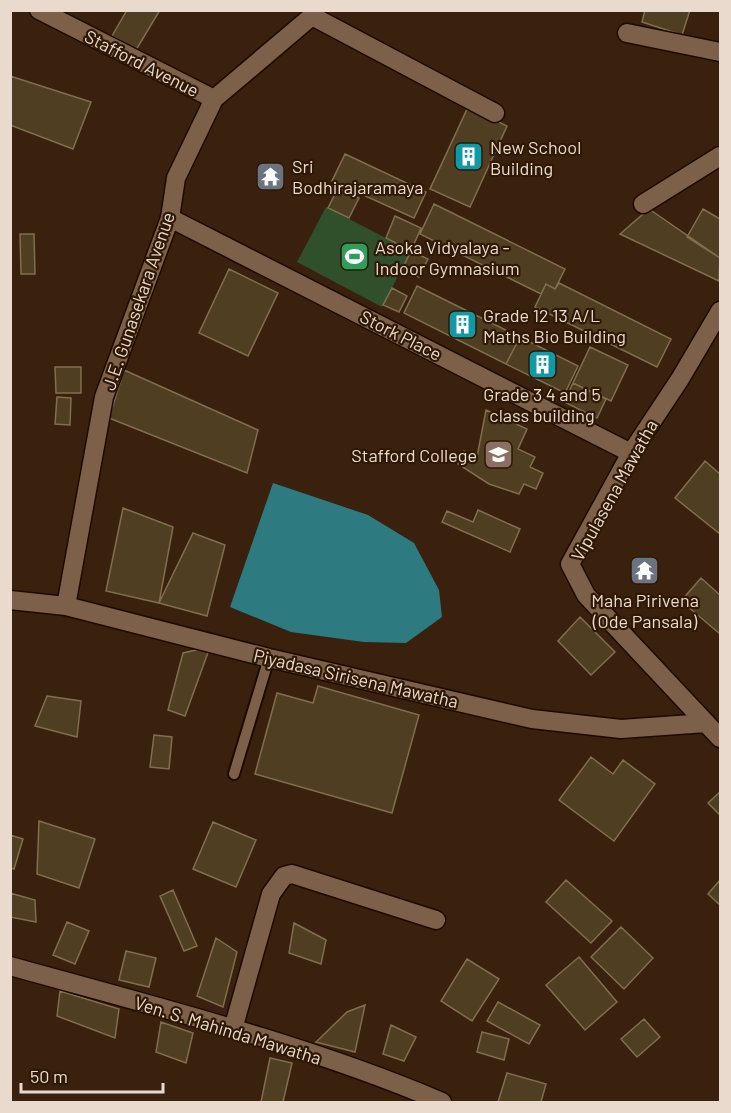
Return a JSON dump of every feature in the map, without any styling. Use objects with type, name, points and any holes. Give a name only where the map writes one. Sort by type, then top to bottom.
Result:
[{"type":"street","name":"Stafford Avenue","points":[[39,10],[214,99]]},
{"type":"street","name":"J.E. Gunasekara Avenue","points":[[66,606],[104,398],[170,218],[176,178],[214,99],[313,13]]},
{"type":"street","points":[[313,13],[495,113]]},
{"type":"street","points":[[627,33],[720,52]]},
{"type":"street","points":[[643,204],[720,156]]},
{"type":"street","name":"Stork Place","points":[[170,218],[632,453]]},
{"type":"street","name":"Vipulasena Mawatha","points":[[720,310],[680,379],[632,453],[570,564],[586,596],[720,738]]},
{"type":"street","name":"Piyadasa Sirisena Mawatha","points":[[10,600],[66,606],[269,658],[532,719],[621,729],[706,723]]},
{"type":"street","points":[[233,1029],[271,894],[284,876],[292,874],[436,920]]},
{"type":"street","name":"Ven. S. Mahinda Mawatha","points":[[10,966],[233,1029],[409,1088],[442,1102]]},
{"type":"lane","points":[[234,774],[269,658]]},
{"type":"green space","name":"Asoka Vidyalaya - Indoor Gymnasium","points":[[326,207],[411,251],[382,307],[297,262]]},
{"type":"water","points":[[273,483],[368,515],[414,543],[439,590],[442,617],[406,643],[364,642],[291,632],[230,607]]},
{"type":"building","points":[[127,10],[160,10],[136,50],[112,36]]},
{"type":"building","points":[[645,10],[690,10],[682,35],[642,22]]},
{"type":"building","points":[[10,76],[91,102],[73,149],[10,125]]},
{"type":"building","name":"New School Building","points":[[468,107],[507,126],[470,207],[430,189]]},
{"type":"building","points":[[345,154],[426,192],[414,218],[332,181]]},
{"type":"building","points":[[338,188],[359,198],[349,218],[328,208]]},
{"type":"building","points":[[434,204],[565,269],[555,289],[546,284],[541,294],[420,234]]},
{"type":"building","points":[[649,209],[720,258],[719,281],[620,234]]},
{"type":"building","points":[[703,209],[720,219],[720,258],[687,237]]},
{"type":"building","points":[[395,216],[421,228],[411,251],[386,238]]},
{"type":"building","points":[[20,234],[34,234],[35,274],[21,274]]},
{"type":"building","points":[[411,251],[428,259],[419,277],[402,269]]},
{"type":"building","points":[[229,269],[278,293],[248,356],[199,333]]},
{"type":"building","points":[[559,283],[671,339],[657,367],[535,307],[546,284],[555,289]]},
{"type":"building","name":"Grade 12 13 A/L Maths Bio Building","points":[[417,286],[520,337],[506,364],[404,313]]},
{"type":"building","points":[[392,288],[407,296],[399,312],[383,305]]},
{"type":"building","name":"Grade 3 4 and 5 class building","points":[[520,337],[578,366],[565,393],[506,364]]},
{"type":"building","points":[[590,347],[628,365],[611,401],[573,383]]},
{"type":"building","points":[[55,367],[81,367],[81,393],[56,393]]},
{"type":"building","points":[[124,370],[258,430],[247,473],[109,418]]},
{"type":"building","points":[[573,383],[606,399],[597,418],[564,402]]},
{"type":"building","points":[[57,397],[71,398],[70,425],[55,424]]},
{"type":"building","points":[[486,410],[527,429],[518,449],[535,457],[530,467],[543,473],[536,489],[524,484],[519,494],[489,484],[458,464],[464,451],[477,457]]},
{"type":"building","points":[[705,461],[720,474],[720,534],[675,498]]},
{"type":"building","points":[[123,508],[173,527],[159,603],[106,591]]},
{"type":"building","points":[[478,510],[520,529],[510,552],[442,522],[447,511],[473,522]]},
{"type":"building","points":[[193,533],[225,545],[207,616],[159,603]]},
{"type":"building","points":[[701,578],[720,595],[720,634],[681,601]]},
{"type":"building","points":[[580,617],[615,652],[591,675],[558,641]]},
{"type":"building","points":[[210,647],[185,716],[168,710],[183,653]]},
{"type":"building","points":[[318,686],[419,715],[392,813],[255,774],[277,693],[313,703]]},
{"type":"building","points":[[47,696],[81,701],[77,737],[35,726]]},
{"type":"building","points":[[154,735],[172,737],[169,769],[150,767]]},
{"type":"building","points":[[591,757],[613,774],[623,760],[655,784],[614,841],[559,800]]},
{"type":"building","points":[[720,792],[720,815],[708,803]]},
{"type":"building","points":[[39,821],[95,839],[79,888],[37,874]]},
{"type":"building","points":[[213,822],[256,840],[236,887],[193,869]]},
{"type":"building","points":[[10,835],[23,839],[14,869],[10,868]]},
{"type":"building","points":[[566,880],[612,921],[591,943],[546,902]]},
{"type":"building","points":[[720,880],[720,905],[708,894]]},
{"type":"building","points":[[173,890],[197,946],[184,951],[160,896]]},
{"type":"building","points":[[10,893],[35,900],[36,922],[10,917]]},
{"type":"building","points":[[67,922],[89,931],[75,964],[53,955]]},
{"type":"building","points":[[294,923],[326,940],[321,964],[289,953]]},
{"type":"building","points":[[621,927],[653,958],[624,989],[591,957]]},
{"type":"building","points":[[216,938],[237,952],[223,1007],[197,996]]},
{"type":"building","points":[[126,951],[156,958],[149,987],[119,980]]},
{"type":"building","points":[[579,957],[617,1002],[585,1030],[546,985]]},
{"type":"building","points":[[467,959],[499,979],[472,1021],[441,1001]]},
{"type":"building","points":[[60,991],[119,1009],[115,1038],[57,1016]]},
{"type":"building","points":[[498,1002],[540,1025],[529,1044],[487,1021]]},
{"type":"building","points":[[365,1005],[355,1052],[316,1042],[347,1012]]},
{"type":"building","points":[[644,1019],[660,1037],[637,1057],[621,1039]]},
{"type":"building","points":[[161,1022],[193,1033],[186,1063],[156,1052]]},
{"type":"building","points":[[391,1025],[416,1037],[404,1061],[383,1054]]},
{"type":"building","points":[[482,1032],[509,1039],[504,1060],[477,1052]]},
{"type":"building","points":[[270,1058],[292,1063],[283,1102],[261,1102]]},
{"type":"building","points":[[507,1073],[546,1084],[541,1102],[498,1102]]},
{"type":"place","name":"New School Building","points":[[469,157]]},
{"type":"place","name":"Sri Bodhirajaramaya","points":[[271,176]]},
{"type":"place","name":"Asoka Vidyalaya - Indoor Gymnasium","points":[[354,257]]},
{"type":"place","name":"Grade 12 13 A/L Maths Bio Building","points":[[462,325]]},
{"type":"place","name":"Grade 3 4 and 5 class building","points":[[542,365]]},
{"type":"place","name":"Stafford College","points":[[498,455]]},
{"type":"place","name":"Maha Pirivena (Ode Pansala)","points":[[645,571]]}]
